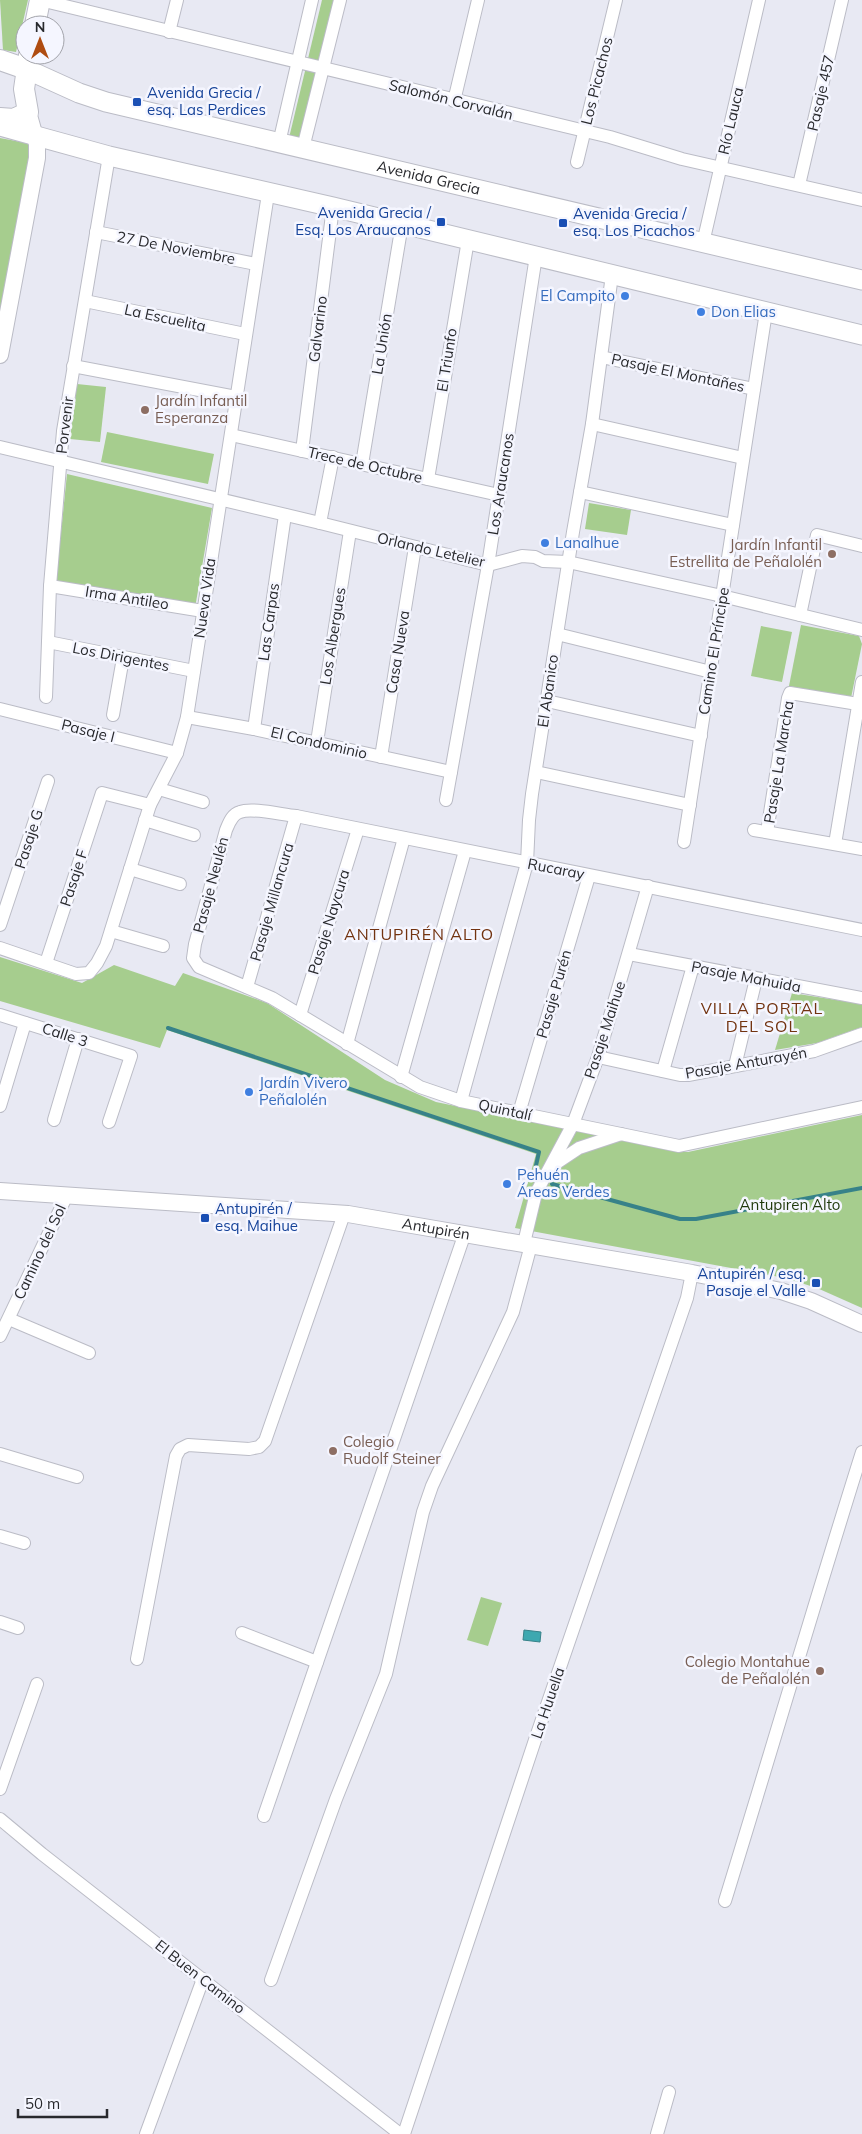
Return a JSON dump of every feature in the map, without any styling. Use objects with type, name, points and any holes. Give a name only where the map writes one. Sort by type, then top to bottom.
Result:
[{"type":"main road","points":[[37,15],[40,0]]},
{"type":"main road","name":"Avenida Grecia","points":[[0,60],[15,61]]},
{"type":"main road","points":[[0,118],[14,119],[28,112],[24,89],[28,65]]},
{"type":"main road","name":"Avenida Grecia","points":[[33,65],[79,93],[106,102],[862,280]]},
{"type":"main road","points":[[0,126],[109,156],[268,194],[334,207],[862,335]]},
{"type":"street","name":"Salomón Corvalán","points":[[40,0],[584,132],[682,159],[862,200]]},
{"type":"street","points":[[170,32],[177,0]]},
{"type":"street","points":[[279,143],[312,0]]},
{"type":"street","points":[[302,148],[340,0]]},
{"type":"street","points":[[454,100],[478,0]]},
{"type":"street","name":"Los Picachos","points":[[577,162],[616,0]]},
{"type":"street","name":"Río Lauca","points":[[703,243],[759,0]]},
{"type":"street","name":"Pasaje 457","points":[[799,185],[842,0]]},
{"type":"street","points":[[0,355],[38,152],[28,112]]},
{"type":"street","name":"Porvenir","points":[[46,696],[50,586],[63,430],[109,156]]},
{"type":"street","name":"Nueva Vida","points":[[46,964],[76,974],[88,973],[97,963],[111,931],[150,805],[177,754],[187,717],[219,500],[268,194]]},
{"type":"street","name":"Galvarino","points":[[302,450],[334,207]]},
{"type":"street","name":"La Unión","points":[[362,464],[402,224]]},
{"type":"street","name":"27 De Noviembre","points":[[96,232],[256,264]]},
{"type":"street","name":"El Triunfo","points":[[428,479],[468,240]]},
{"type":"street","name":"Los Araucanos","points":[[446,800],[488,565],[536,256]]},
{"type":"street","name":"El Abanico","points":[[461,1101],[527,863],[529,820],[568,562],[592,424],[612,275]]},
{"type":"street","name":"La Escuelita","points":[[85,301],[246,334]]},
{"type":"street","name":"Camino El Príncipe","points":[[684,842],[766,312]]},
{"type":"street","name":"Pasaje El Montañes","points":[[601,357],[754,389]]},
{"type":"street","points":[[73,366],[236,397]]},
{"type":"street","points":[[592,424],[743,458]]},
{"type":"street","name":"Trece de Octubre","points":[[230,435],[499,495]]},
{"type":"street","name":"Orlando Letelier","points":[[0,448],[285,514],[488,565],[522,556],[535,557],[542,561],[568,562],[722,596],[862,630]]},
{"type":"street","points":[[320,523],[333,457]]},
{"type":"street","points":[[580,492],[733,525]]},
{"type":"street","name":"Las Carpas","points":[[254,729],[285,514]]},
{"type":"street","name":"Los Albergues","points":[[317,742],[350,531]]},
{"type":"street","points":[[800,615],[817,535],[862,546]]},
{"type":"street","name":"Casa Nueva","points":[[381,757],[415,546]]},
{"type":"street","name":"Irma Antileo","points":[[50,586],[203,611]]},
{"type":"street","points":[[557,634],[710,672]]},
{"type":"street","name":"Los Dirigentes","points":[[48,642],[194,671]]},
{"type":"street","points":[[113,715],[123,658]]},
{"type":"street","points":[[835,844],[862,682]]},
{"type":"street","name":"Pasaje La Marcha","points":[[767,832],[790,693],[858,704]]},
{"type":"street","points":[[547,701],[701,736]]},
{"type":"street","name":"Pasaje I","points":[[0,709],[177,754]]},
{"type":"street","name":"El Condominio","points":[[187,717],[317,742],[451,772]]},
{"type":"street","points":[[536,772],[690,805]]},
{"type":"street","name":"Pasaje G","points":[[0,926],[48,780]]},
{"type":"street","points":[[159,789],[202,802]]},
{"type":"street","name":"Pasaje F","points":[[46,964],[102,793],[150,805]]},
{"type":"street","name":"Rucaray","points":[[250,811],[296,816],[862,930]]},
{"type":"street","name":"Pasaje Neulén","points":[[195,944],[230,819],[240,812],[250,811]]},
{"type":"street","name":"Pasaje Millancura","points":[[248,987],[296,816]]},
{"type":"street","points":[[146,820],[194,834]]},
{"type":"street","name":"Pasaje Naycura","points":[[300,1015],[358,829]]},
{"type":"street","points":[[754,830],[862,848]]},
{"type":"street","points":[[348,1044],[404,838]]},
{"type":"street","points":[[401,1076],[465,851]]},
{"type":"street","points":[[130,869],[180,884]]},
{"type":"street","name":"Pasaje Purén","points":[[519,1113],[589,876]]},
{"type":"street","name":"Pasaje Maihue","points":[[271,1980],[336,1799],[386,1674],[423,1512],[432,1486],[513,1312],[528,1244],[536,1193],[573,1124],[598,1057],[648,886]]},
{"type":"street","points":[[111,931],[163,946]]},
{"type":"street","name":"Quintalí","points":[[195,944],[193,958],[199,967],[272,998],[401,1076],[436,1094],[461,1101],[679,1146],[862,1107]]},
{"type":"street","points":[[0,948],[46,964]]},
{"type":"street","name":"Pasaje Mahuida","points":[[629,954],[862,998]]},
{"type":"street","points":[[663,1072],[693,966]]},
{"type":"street","points":[[735,1066],[756,979]]},
{"type":"street","name":"Calle 3","points":[[0,1015],[131,1056],[109,1122]]},
{"type":"street","points":[[0,1106],[25,1023]]},
{"type":"street","name":"Pasaje Anturayén","points":[[598,1057],[663,1072],[688,1075],[814,1051],[862,1034]]},
{"type":"street","points":[[54,1120],[78,1040]]},
{"type":"street","name":"Pasaje Maihue","points":[[550,1168],[579,1148],[622,1134]]},
{"type":"street","name":"Antupirén","points":[[0,1191],[344,1214],[528,1244],[781,1291],[811,1301],[862,1324]]},
{"type":"street","name":"Camino del Sol","points":[[0,1336],[66,1195]]},
{"type":"street","points":[[137,1659],[176,1456],[180,1449],[188,1445],[249,1449],[259,1447],[264,1441],[344,1214]]},
{"type":"street","points":[[264,1816],[465,1233]]},
{"type":"street","name":"La Huuella","points":[[404,2134],[535,1740],[687,1298],[692,1273]]},
{"type":"street","points":[[9,1319],[89,1353]]},
{"type":"street","points":[[726,1901],[777,1733],[808,1621],[862,1452]]},
{"type":"street","points":[[0,1454],[77,1477]]},
{"type":"street","points":[[0,1536],[24,1543]]},
{"type":"street","points":[[0,1622],[18,1628]]},
{"type":"street","points":[[242,1633],[317,1662]]},
{"type":"street","points":[[0,1789],[37,1684]]},
{"type":"street","name":"El Buen Camino","points":[[0,1819],[400,2134]]},
{"type":"street","points":[[146,2134],[203,1979]]},
{"type":"street","points":[[657,2134],[669,2092]]},
{"type":"green space","points":[[0,0],[28,0],[25,15],[15,15],[15,52],[3,50]]},
{"type":"green space","points":[[322,0],[337,0],[303,142],[289,138]]},
{"type":"green space","points":[[0,138],[32,144],[3,307],[0,306]]},
{"type":"green space","points":[[77,384],[106,387],[100,442],[70,439]]},
{"type":"green space","points":[[107,432],[214,454],[208,484],[101,462]]},
{"type":"green space","points":[[67,474],[212,508],[195,608],[56,581]]},
{"type":"green space","points":[[589,503],[631,510],[627,535],[585,529]]},
{"type":"green space","points":[[801,625],[859,636],[862,644],[851,698],[789,686]]},
{"type":"green space","points":[[761,626],[792,632],[782,682],[751,676]]},
{"type":"green space","name":"Antupiren Alto","points":[[0,957],[82,983],[114,965],[175,986],[183,973],[267,1003],[385,1080],[436,1102],[672,1151],[688,1152],[862,1115],[862,1308],[817,1288],[785,1278],[515,1228],[536,1154],[167,1030],[160,1048],[0,1001]]},
{"type":"green space","points":[[792,993],[862,1004],[862,1027],[817,1043],[775,1050]]},
{"type":"green space","points":[[481,1597],[502,1603],[488,1646],[467,1640]]},
{"type":"water","points":[[524,1630],[541,1632],[540,1642],[523,1640]]},
{"type":"waterway","points":[[168,1028],[539,1152],[533,1179]]},
{"type":"waterway","points":[[552,1184],[680,1219],[696,1219],[862,1188]]},
{"type":"place","name":"Avenida Grecia / esq. Las Perdices","points":[[137,102]]},
{"type":"place","name":"Avenida Grecia / Esq. Los Araucanos","points":[[441,222]]},
{"type":"place","name":"Avenida Grecia / esq. Los Picachos","points":[[563,223]]},
{"type":"place","name":"El Campito","points":[[625,296]]},
{"type":"place","name":"Don Elias","points":[[701,312]]},
{"type":"place","name":"Jardín Infantil Esperanza","points":[[145,410]]},
{"type":"place","name":"Lanalhue","points":[[545,543]]},
{"type":"place","name":"Jardín Infantil Estrellita de Peñalolén","points":[[832,554]]},
{"type":"place","name":"Jardín Vivero Peñalolén","points":[[249,1092]]},
{"type":"place","name":"Pehuén Áreas Verdes","points":[[507,1184]]},
{"type":"place","name":"Antupirén / esq. Maihue","points":[[205,1218]]},
{"type":"place","name":"Antupirén / esq. Pasaje el Valle","points":[[816,1283]]},
{"type":"place","name":"Colegio Rudolf Steiner","points":[[333,1451]]},
{"type":"place","name":"Colegio Montahue de Peñalolén","points":[[820,1671]]},
{"type":"district","name":"ANTUPIRÉN ALTO","points":[[419,934]]},
{"type":"district","name":"VILLA PORTAL DEL SOL","points":[[762,1017]]}]
